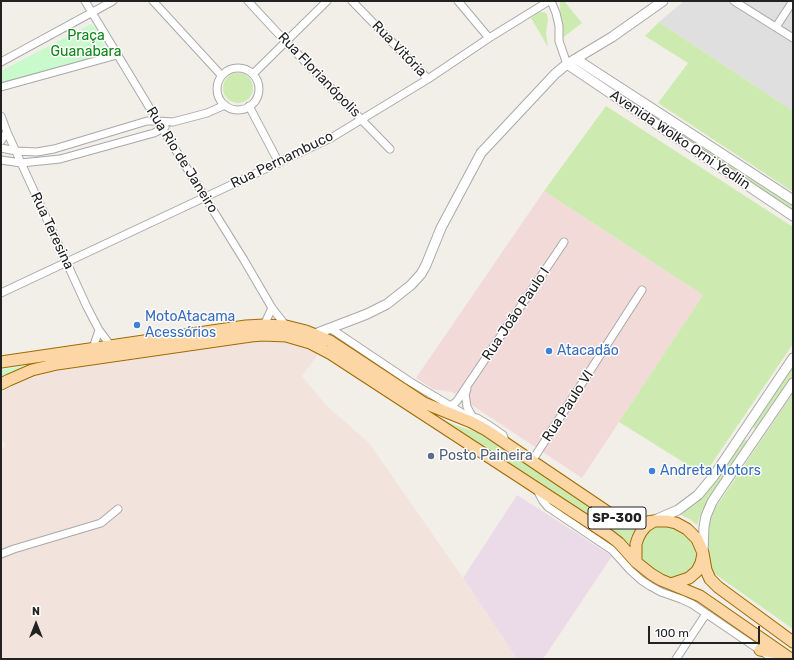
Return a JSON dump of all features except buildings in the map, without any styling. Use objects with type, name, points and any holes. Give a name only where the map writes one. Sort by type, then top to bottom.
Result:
[{"type":"main road","name":"SP-300","points":[[1,362],[246,326],[286,326],[315,334],[330,341],[424,403],[447,409],[479,426],[612,515],[628,521],[640,523],[667,521],[676,523],[687,529],[697,538],[710,579],[793,642]]},
{"type":"main road","name":"SP-300","points":[[1,384],[32,370],[57,364],[250,336],[286,336],[310,343],[332,354],[535,486],[610,536],[619,543],[636,562],[651,574],[700,596],[782,657]]},
{"type":"main road","points":[[636,562],[636,544],[638,538],[646,526],[654,521]]},
{"type":"main road","points":[[671,584],[689,578],[697,571],[701,563],[703,553]]},
{"type":"main road","points":[[760,650],[782,657]]},
{"type":"street","name":"Rua Rio de Janeiro","points":[[85,1],[272,308],[286,326]]},
{"type":"street","points":[[1,62],[113,1]]},
{"type":"street","points":[[153,1],[221,75]]},
{"type":"street","name":"Rua Florianópolis","points":[[248,1],[390,149]]},
{"type":"street","points":[[253,74],[327,1]]},
{"type":"street","name":"Rua Vitória","points":[[352,1],[428,79]]},
{"type":"street","points":[[458,1],[489,38]]},
{"type":"street","points":[[550,1],[556,13],[559,26],[559,41],[567,64]]},
{"type":"street","name":"Rua Pernambuco","points":[[1,293],[331,138],[428,79],[489,38],[550,1]]},
{"type":"street","points":[[315,334],[367,314],[387,304],[401,294],[416,280],[426,265],[441,228],[481,153],[555,74],[567,64],[612,37],[663,1]]},
{"type":"street","points":[[734,1],[793,38]]},
{"type":"street","points":[[776,27],[793,1]]},
{"type":"street","points":[[563,54],[576,59]]},
{"type":"street","points":[[1,87],[118,55]]},
{"type":"street","name":"Avenida Wolko Orni Yedlin","points":[[576,59],[793,200]]},
{"type":"street","name":"Avenida Wolko Orni Yedlin","points":[[567,64],[793,216]]},
{"type":"street","points":[[238,68],[245,69],[253,74],[258,84],[258,91],[257,98],[249,106],[243,109],[235,110],[228,108],[219,99],[217,82],[221,75],[229,70],[238,68]]},
{"type":"street","points":[[1,148],[16,151],[36,152],[54,149],[147,121],[173,122],[206,113],[225,105]]},
{"type":"street","points":[[249,106],[279,163]]},
{"type":"street","name":"Rua Teresina","points":[[1,116],[66,262],[99,330],[111,346]]},
{"type":"street","points":[[1,160],[21,163],[60,159],[154,133],[173,122]]},
{"type":"street","points":[[1,140],[7,132]]},
{"type":"street","name":"Rua João Paulo I","points":[[447,409],[457,401],[564,242]]},
{"type":"street","name":"Rua Paulo VI","points":[[532,461],[642,290]]},
{"type":"street","points":[[264,325],[272,308]]},
{"type":"street","points":[[330,328],[447,409],[468,414],[477,418],[503,435],[506,444]]},
{"type":"street","points":[[93,348],[99,330]]},
{"type":"street","points":[[654,521],[678,510],[698,495],[713,477],[793,358]]},
{"type":"street","points":[[703,553],[704,527],[706,516],[712,502],[793,383]]},
{"type":"street","points":[[467,386],[465,395],[468,414]]},
{"type":"street","points":[[745,430],[756,437]]},
{"type":"street","points":[[535,486],[548,507],[612,550],[641,580],[661,592],[686,601],[760,650]]},
{"type":"street","points":[[1,554],[100,523],[118,509]]},
{"type":"street","points":[[676,659],[706,614]]},
{"type":"shaded area","points":[[684,1],[793,1],[793,111],[659,22]]},
{"type":"shaded area","points":[[544,191],[703,295],[582,478],[452,392],[433,389],[416,378]]},
{"type":"shaded area","points":[[266,341],[294,344],[306,347],[319,353],[302,376],[326,405],[369,443],[463,578],[517,659],[1,659],[1,450],[6,445],[1,438],[1,393],[19,382],[54,371]]},
{"type":"shaded area","points":[[517,495],[612,556],[543,659],[517,659],[463,578]]},
{"type":"green space","points":[[560,1],[564,1],[582,23],[561,39]]},
{"type":"green space","points":[[541,12],[547,14],[548,19],[546,33],[548,47],[531,18]]},
{"type":"green space","points":[[659,22],[793,111],[793,192],[658,103],[688,63],[645,36]]},
{"type":"green space","name":"Praça Guanabara","points":[[91,24],[95,27],[105,47],[94,57],[1,84],[1,71]]},
{"type":"green space","points":[[578,64],[793,203],[793,210],[576,68]]},
{"type":"green space","points":[[238,73],[248,78],[253,88],[248,98],[238,103],[228,98],[223,88],[228,78]]},
{"type":"green space","points":[[606,106],[793,227],[793,344],[704,475],[619,422],[703,295],[544,191]]},
{"type":"green space","points":[[34,364],[1,383],[1,370]]},
{"type":"green space","points":[[793,366],[793,377],[757,429],[755,429],[753,425]]},
{"type":"green space","points":[[793,393],[793,629],[715,574],[710,564],[707,535],[708,524],[714,510]]},
{"type":"green space","points":[[437,417],[476,432],[615,523],[636,528],[632,534],[629,545],[620,538]]},
{"type":"green space","points":[[742,440],[747,441],[747,443],[702,510],[697,525],[681,515],[698,502]]},
{"type":"green space","points":[[660,526],[673,528],[684,533],[694,543],[697,560],[692,570],[681,578],[671,578],[661,575],[645,564],[640,552],[641,539],[649,530]]},
{"type":"place","name":"MotoAtacama Acessórios","points":[[137,325]]},
{"type":"place","name":"Atacadão","points":[[549,351]]},
{"type":"place","name":"Posto Paineira","points":[[431,456]]},
{"type":"place","name":"Andreta Motors","points":[[652,471]]}]
